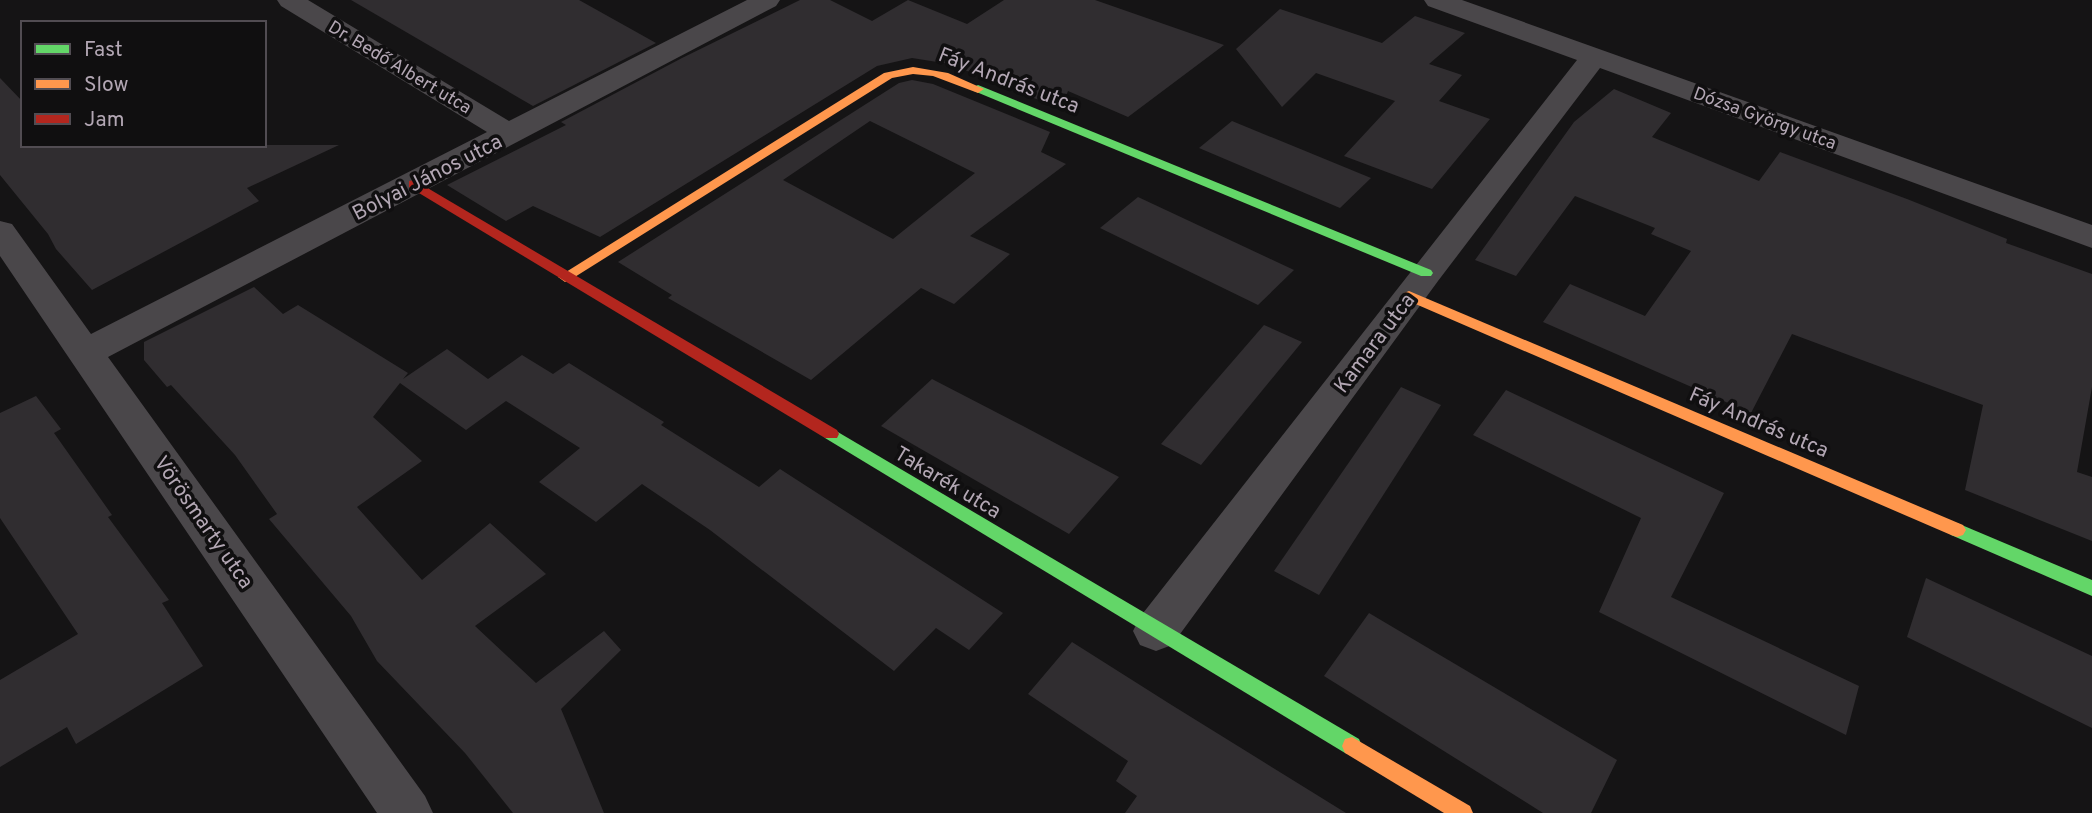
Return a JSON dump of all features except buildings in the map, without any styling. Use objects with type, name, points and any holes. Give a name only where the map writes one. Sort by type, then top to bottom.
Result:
[{"type":"street","name":"Dr. Bedő Albert utca","points":[[290,0],[510,134]]},
{"type":"street","name":"Bolyai János utca","points":[[86,352],[767,0]]},
{"type":"street","name":"Dózsa György utca","points":[[1437,0],[2092,236]]},
{"type":"street","name":"Kamara utca","points":[[1156,631],[1417,285],[1594,57]]},
{"type":"street","name":"Fáy András utca","points":[[565,277],[888,75],[918,69],[940,73],[2092,588]]},
{"type":"street","name":"Takarék utca","points":[[414,184],[1462,813]]},
{"type":"street","name":"Vörösmarty utca","points":[[0,231],[407,813]]},
{"type":"traffic: fast","points":[[978,89],[1426,273]]},
{"type":"traffic: fast","points":[[831,434],[1352,746]]},
{"type":"traffic: fast","points":[[1957,530],[2092,588]]},
{"type":"traffic: slow","points":[[565,277],[888,75],[924,71],[978,89]]},
{"type":"traffic: slow","points":[[1409,296],[1957,530]]},
{"type":"traffic: slow","points":[[1352,746],[1463,813]]},
{"type":"traffic: jam","points":[[414,184],[831,434]]}]
